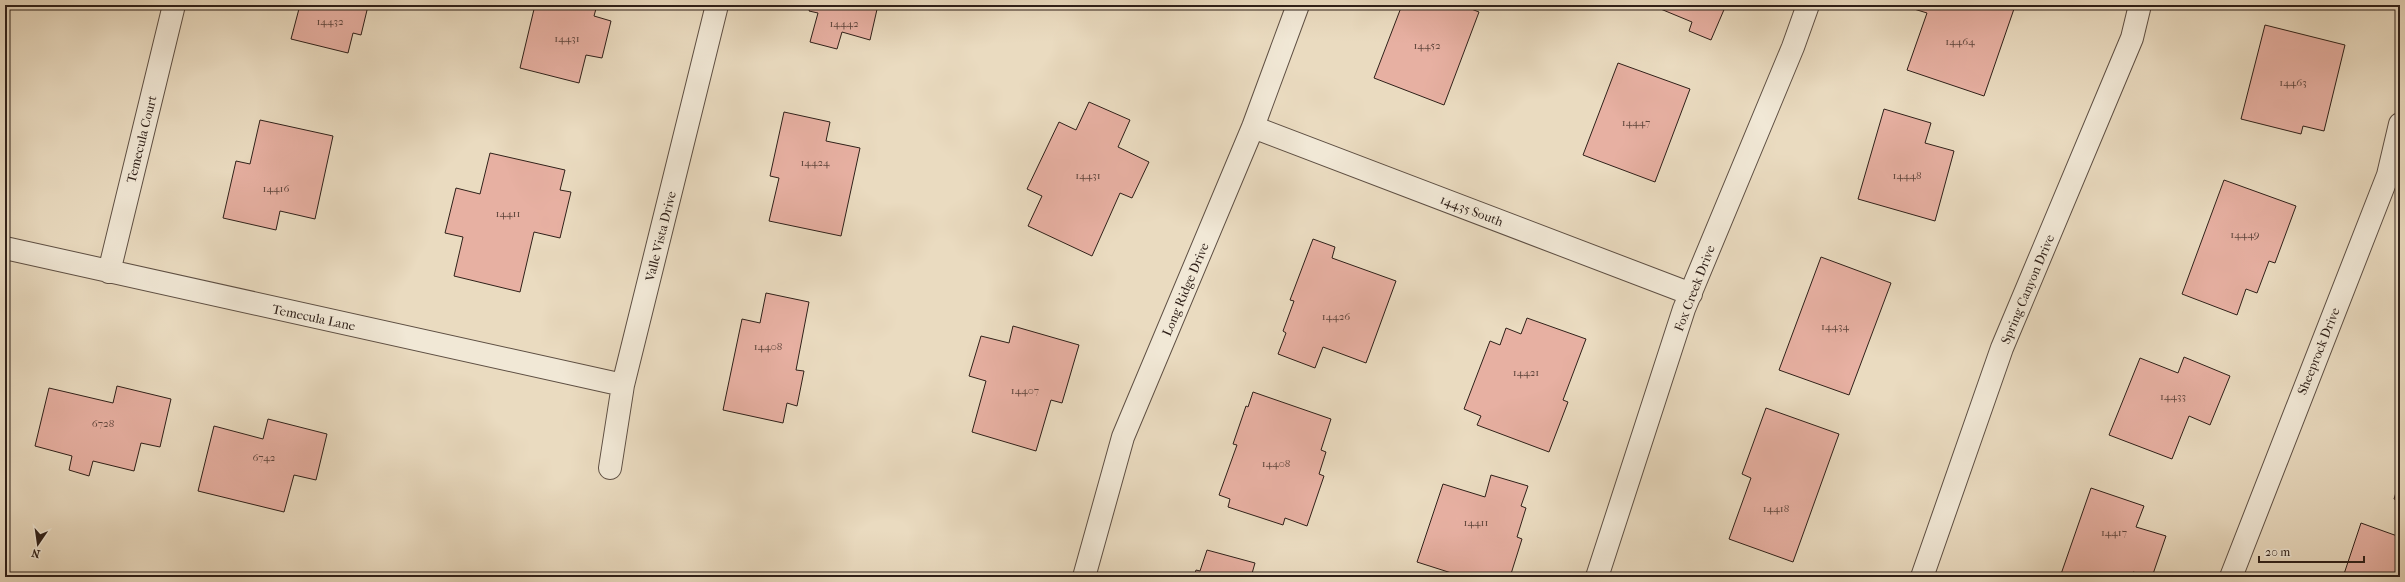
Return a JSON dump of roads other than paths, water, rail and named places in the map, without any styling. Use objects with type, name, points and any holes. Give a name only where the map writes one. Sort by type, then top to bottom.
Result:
[{"type":"street","name":"Temecula Court","points":[[109,272],[174,5]]},
{"type":"street","name":"Valle Vista Drive","points":[[610,468],[623,384],[717,5]]},
{"type":"street","name":"Long Ridge Drive","points":[[1084,577],[1123,437],[1253,127],[1298,5]]},
{"type":"street","name":"Fox Creek Drive","points":[[1596,577],[1690,294],[1793,47],[1808,5]]},
{"type":"street","name":"Spring Canyon Drive","points":[[1922,577],[2002,348],[2132,38],[2140,5]]},
{"type":"street","name":"Sheeprock Drive","points":[[2231,577],[2388,175],[2400,124]]},
{"type":"street","name":"14435 South","points":[[1253,127],[1690,294]]},
{"type":"street","name":"Temecula Lane","points":[[5,248],[623,384]]}]
